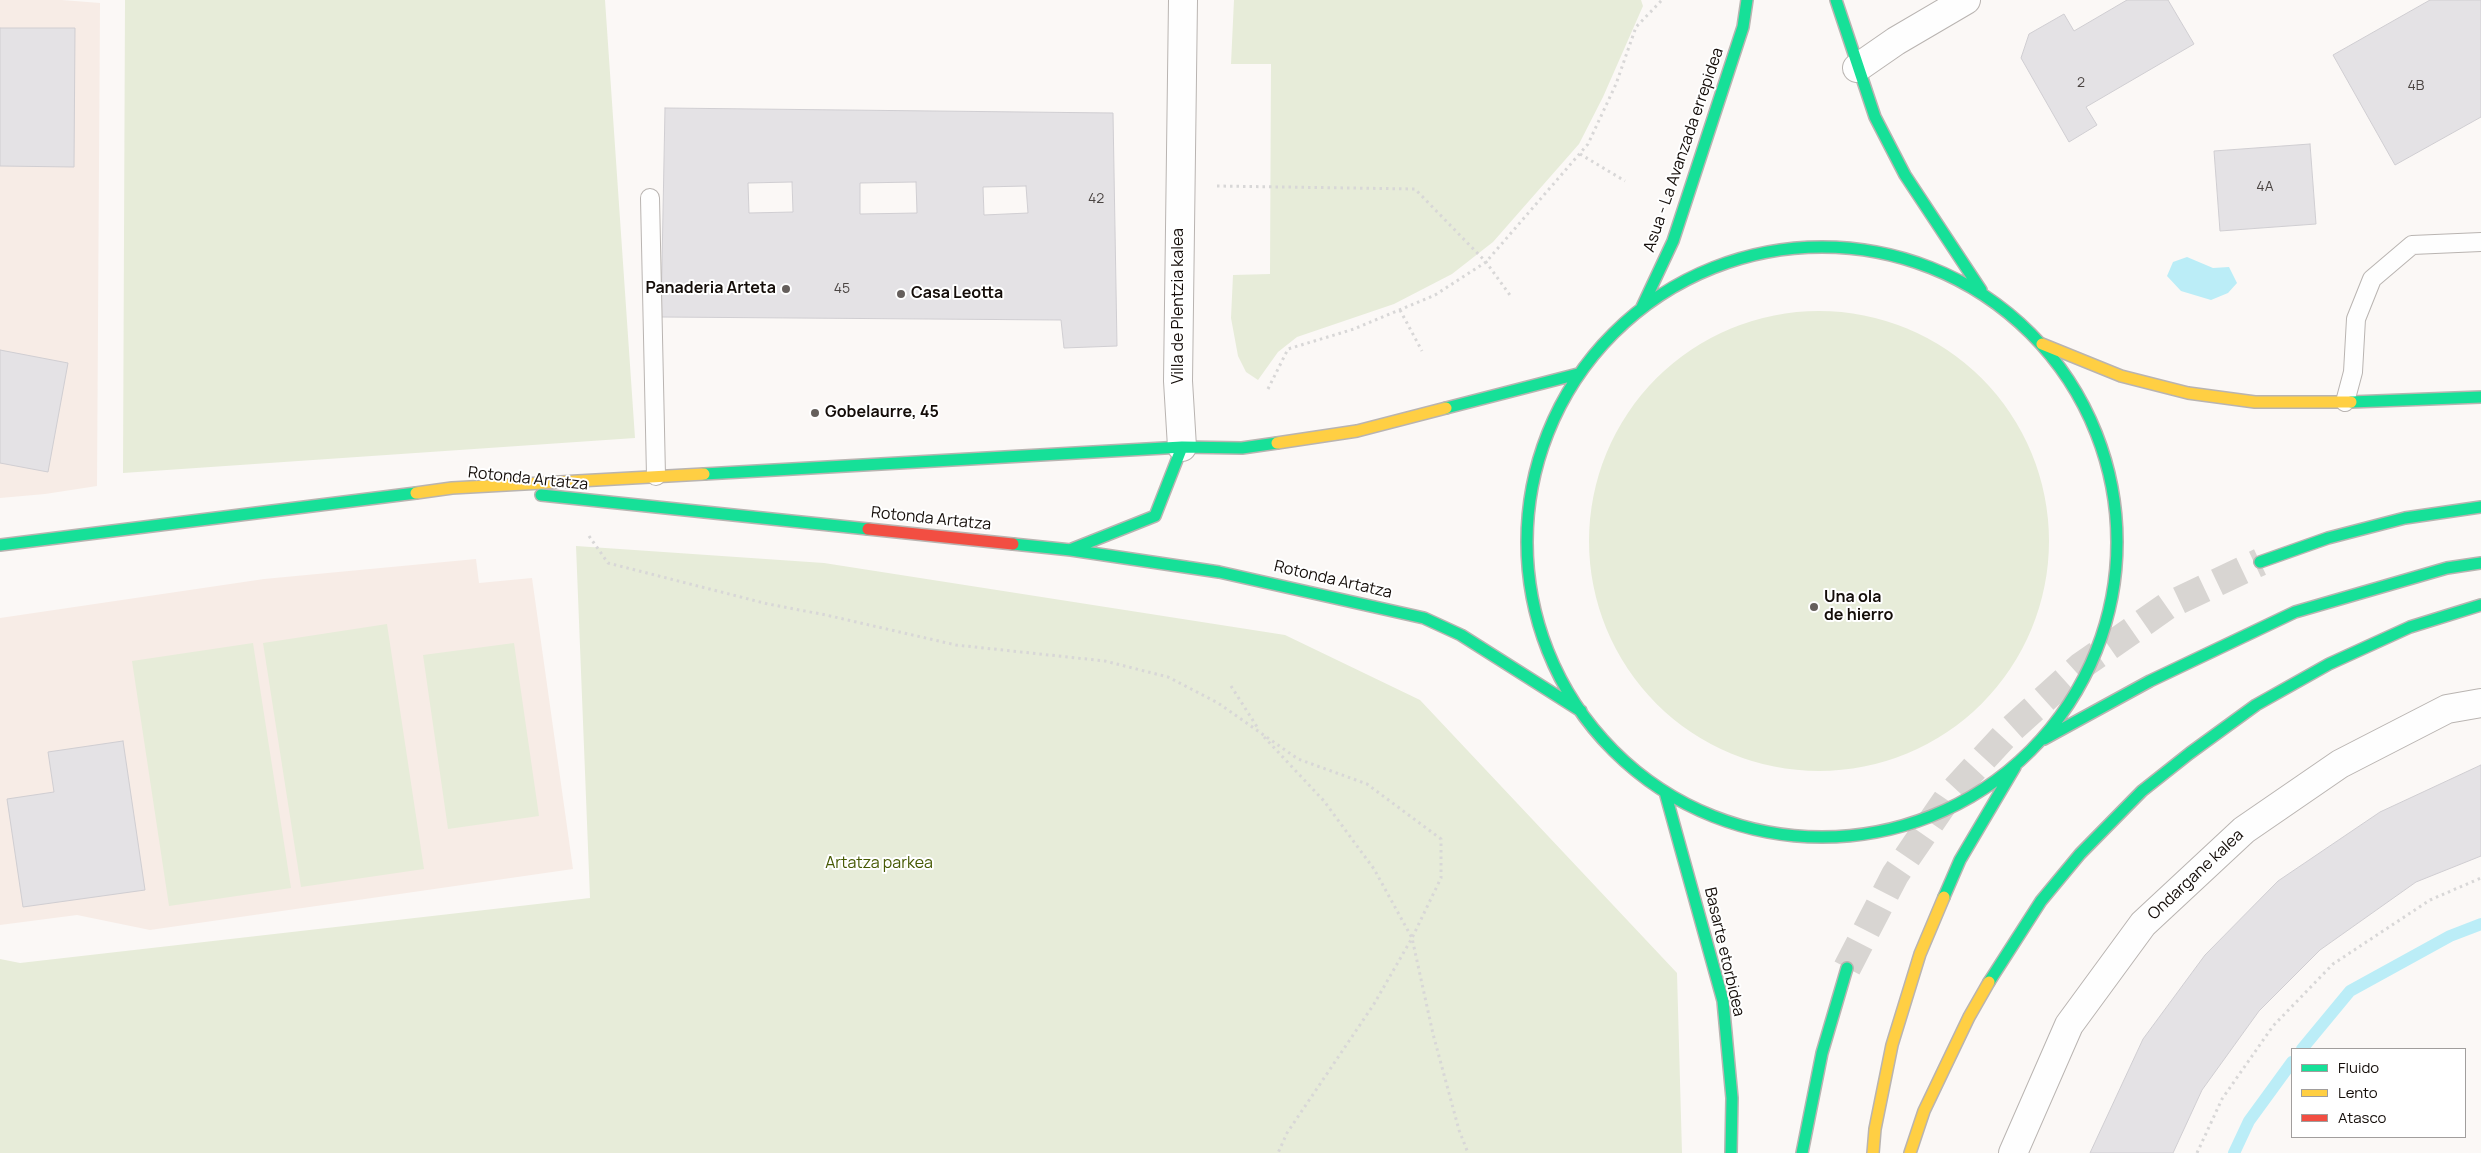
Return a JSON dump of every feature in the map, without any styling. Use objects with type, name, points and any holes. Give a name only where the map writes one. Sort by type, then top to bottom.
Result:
[{"type":"main road","name":"Asua - La Avanzada errepidea","points":[[1642,306],[1673,241],[1743,27],[1747,0]]},
{"type":"main road","points":[[1836,0],[1857,68],[1875,117],[1905,176],[1983,294]]},
{"type":"main road","name":"Rotonda Artatza","points":[[1836,246],[1888,254],[1938,270],[1983,294],[2014,317],[2042,344],[2071,383],[2094,425],[2109,470],[2117,518],[2117,566],[2110,613],[2095,658],[2072,701],[2044,739],[2016,767],[1953,808],[1882,832],[1807,838],[1733,824],[1665,792],[1619,756],[1581,711],[1555,667],[1537,619],[1528,569],[1528,517],[1536,467],[1553,419],[1578,374],[1608,338],[1642,306],[1686,279],[1734,259],[1785,248],[1836,246]]},
{"type":"main road","points":[[2042,344],[2121,376],[2188,393],[2255,402],[2345,402],[2481,397]]},
{"type":"main road","name":"Rotonda Artatza","points":[[452,488],[1182,447],[1242,448],[1357,431],[1578,374]]},
{"type":"main road","name":"Villa de Plentzia kalea","points":[[1070,550],[1155,516],[1182,447]]},
{"type":"main road","name":"Rotonda Artatza","points":[[452,488],[557,496],[579,500],[1070,550],[1219,572],[1424,618],[1462,635],[1581,711]]},
{"type":"main road","points":[[0,544],[452,488]]},
{"type":"main road","points":[[2260,562],[2328,538],[2405,518],[2481,507]]},
{"type":"main road","points":[[2044,739],[2150,681],[2295,612],[2447,568],[2481,563]]},
{"type":"main road","points":[[1910,1153],[1924,1112],[1956,1042],[2000,963],[2041,901],[2080,854],[2142,791],[2190,752],[2256,705],[2329,664],[2410,627],[2481,605]]},
{"type":"main road","points":[[1873,1153],[1875,1129],[1892,1045],[1920,954],[1960,860],[2016,767]]},
{"type":"main road","name":"Basarte etorbidea","points":[[1665,792],[1723,1002],[1732,1098],[1731,1153]]},
{"type":"main road","points":[[1802,1153],[1822,1053],[1847,968]]},
{"type":"street","name":"Villa de Plentzia kalea","points":[[1182,447],[1178,372],[1183,0]]},
{"type":"street","points":[[1857,68],[1896,41],[1966,0]]},
{"type":"street","name":"Ondargane kalea","points":[[2013,1153],[2070,1025],[2143,924],[2244,830],[2340,764],[2447,709],[2481,703]]},
{"type":"lane","points":[[650,198],[656,476]]},
{"type":"lane","points":[[2345,402],[2353,372],[2356,318],[2372,279],[2412,245],[2481,242]]},
{"type":"path","points":[[1268,390],[1288,349],[1354,329],[1435,295],[1486,262],[1588,144],[1616,84],[1636,27],[1662,0]]},
{"type":"path","points":[[1580,154],[1625,181]]},
{"type":"path","points":[[1217,186],[1415,189],[1486,262],[1512,298]]},
{"type":"path","points":[[1400,310],[1422,351]]},
{"type":"path","points":[[588,534],[608,563],[768,604],[826,615],[956,645],[1105,661],[1168,677],[1218,703],[1298,759],[1367,784],[1441,839],[1441,878],[1412,938],[1374,1004],[1287,1133],[1278,1153]]},
{"type":"path","points":[[1231,686],[1260,732],[1324,802],[1374,869],[1412,938],[1436,1044],[1459,1130],[1468,1153]]},
{"type":"path","points":[[2197,1153],[2222,1099],[2273,1026],[2333,964],[2430,900],[2481,878]]},
{"type":"shaded area","points":[[0,0],[62,0],[100,3],[97,486],[45,494],[0,498]]},
{"type":"shaded area","points":[[476,559],[479,583],[532,578],[573,869],[150,930],[77,915],[0,925],[0,618],[264,579]]},
{"type":"green space","points":[[125,0],[605,0],[635,438],[123,473]]},
{"type":"green space","points":[[1234,0],[1641,0],[1643,6],[1603,97],[1579,144],[1493,242],[1452,274],[1394,304],[1297,337],[1278,352],[1258,380],[1246,372],[1238,356],[1231,318],[1233,275],[1270,274],[1271,64],[1231,64]]},
{"type":"green space","points":[[1819,311],[1864,315],[1907,329],[1947,350],[1982,378],[2010,413],[2031,453],[2045,496],[2049,541],[2045,586],[2031,629],[2010,669],[1982,704],[1947,732],[1907,753],[1864,767],[1819,771],[1774,767],[1731,753],[1691,732],[1656,704],[1628,669],[1607,629],[1593,586],[1589,541],[1593,496],[1607,453],[1628,413],[1656,378],[1691,350],[1731,329],[1774,315]]},
{"type":"green space","name":"Artatza parkea","points":[[576,546],[824,563],[1285,635],[1420,700],[1677,973],[1682,1153],[0,1153],[0,959],[20,963],[590,898]]},
{"type":"green space","points":[[387,624],[424,869],[301,887],[263,643]]},
{"type":"green space","points":[[253,643],[291,888],[169,906],[132,661]]},
{"type":"green space","points":[[514,643],[539,816],[448,829],[423,655]]},
{"type":"water","points":[[2187,257],[2213,268],[2229,267],[2237,283],[2228,293],[2211,300],[2181,291],[2167,276],[2173,262]]},
{"type":"building","points":[[2127,0],[2168,0],[2194,44],[2086,107],[2097,125],[2069,142],[2021,58],[2029,34],[2064,14],[2074,31]]},
{"type":"building","points":[[2430,0],[2481,0],[2481,117],[2395,165],[2333,55]]},
{"type":"building","points":[[0,28],[75,28],[74,167],[0,166]]},
{"type":"building","points":[[665,108],[1113,113],[1117,346],[1064,348],[1061,320],[661,317]],"holes":[[[792,182],[793,212],[749,213],[748,183]],[[916,182],[917,213],[860,214],[860,183]],[[1026,186],[1028,213],[984,215],[983,187]]]},
{"type":"building","points":[[2310,144],[2316,224],[2220,231],[2214,151]]},
{"type":"building","points":[[0,350],[68,363],[48,472],[0,463]]},
{"type":"building","points":[[123,741],[145,890],[23,907],[7,799],[54,792],[48,752]]},
{"type":"building","points":[[2481,765],[2481,856],[2416,882],[2320,950],[2259,1011],[2202,1090],[2173,1153],[2090,1153],[2143,1039],[2205,955],[2278,881],[2380,812]]},
{"type":"waterway","points":[[2303,1048],[2350,991],[2450,936],[2481,924]]},
{"type":"waterway","points":[[2234,1153],[2249,1121],[2291,1063]]},
{"type":"tunnel","points":[[1847,968],[1895,875],[1949,796],[2008,732],[2081,666],[2167,606],[2260,562]]},
{"type":"traffic: fast","points":[[1642,307],[1673,241],[1743,27],[1747,0]]},
{"type":"traffic: fast","points":[[1836,0],[1875,117],[1905,175],[1981,290]]},
{"type":"traffic: fast","points":[[1822,247],[1851,248],[1880,253],[1935,269],[1986,297],[2031,333],[2067,378],[2095,429],[2111,484],[2116,513],[2117,542],[2116,571],[2111,600],[2095,655],[2067,706],[2031,751],[1986,787],[1935,815],[1880,831],[1851,836],[1822,837],[1793,836],[1764,831],[1709,815],[1658,787],[1613,751],[1577,706],[1549,655],[1533,600],[1528,571],[1527,542],[1528,513],[1533,484],[1549,429],[1577,378],[1613,333],[1658,297],[1709,269],[1764,253],[1793,248],[1822,247]]},
{"type":"traffic: fast","points":[[1446,408],[1578,374]]},
{"type":"traffic: fast","points":[[2351,402],[2481,397]]},
{"type":"traffic: fast","points":[[704,474],[1182,447],[1242,448],[1277,443]]},
{"type":"traffic: fast","points":[[1072,549],[1155,516],[1182,447]]},
{"type":"traffic: fast","points":[[0,545],[416,493]]},
{"type":"traffic: fast","points":[[541,495],[868,529]]},
{"type":"traffic: fast","points":[[2260,562],[2328,538],[2405,518],[2481,507]]},
{"type":"traffic: fast","points":[[1013,544],[1071,550],[1219,572],[1424,618],[1461,635],[1581,711]]},
{"type":"traffic: fast","points":[[2044,739],[2150,681],[2295,612],[2447,568],[2481,563]]},
{"type":"traffic: fast","points":[[1989,982],[2041,901],[2080,854],[2142,791],[2190,753],[2256,705],[2329,664],[2410,627],[2481,605]]},
{"type":"traffic: fast","points":[[1944,897],[1960,860],[2015,767]]},
{"type":"traffic: fast","points":[[1665,792],[1723,1001],[1732,1098],[1731,1153]]},
{"type":"traffic: fast","points":[[1802,1153],[1822,1053],[1847,968]]},
{"type":"traffic: slow","points":[[2042,344],[2121,376],[2188,393],[2255,402],[2351,402]]},
{"type":"traffic: slow","points":[[1277,443],[1357,431],[1446,408]]},
{"type":"traffic: slow","points":[[416,493],[452,488],[704,474]]},
{"type":"traffic: slow","points":[[1873,1153],[1875,1129],[1892,1045],[1920,954],[1944,897]]},
{"type":"traffic: slow","points":[[1910,1153],[1924,1111],[1969,1017],[1989,982]]},
{"type":"traffic: jam","points":[[868,529],[1013,544]]},
{"type":"place","name":"Panaderia Arteta","points":[[786,289]]},
{"type":"place","name":"Casa Leotta","points":[[901,294]]},
{"type":"place","name":"Gobelaurre, 45","points":[[815,413]]},
{"type":"place","name":"Una ola de hierro","points":[[1814,607]]}]
